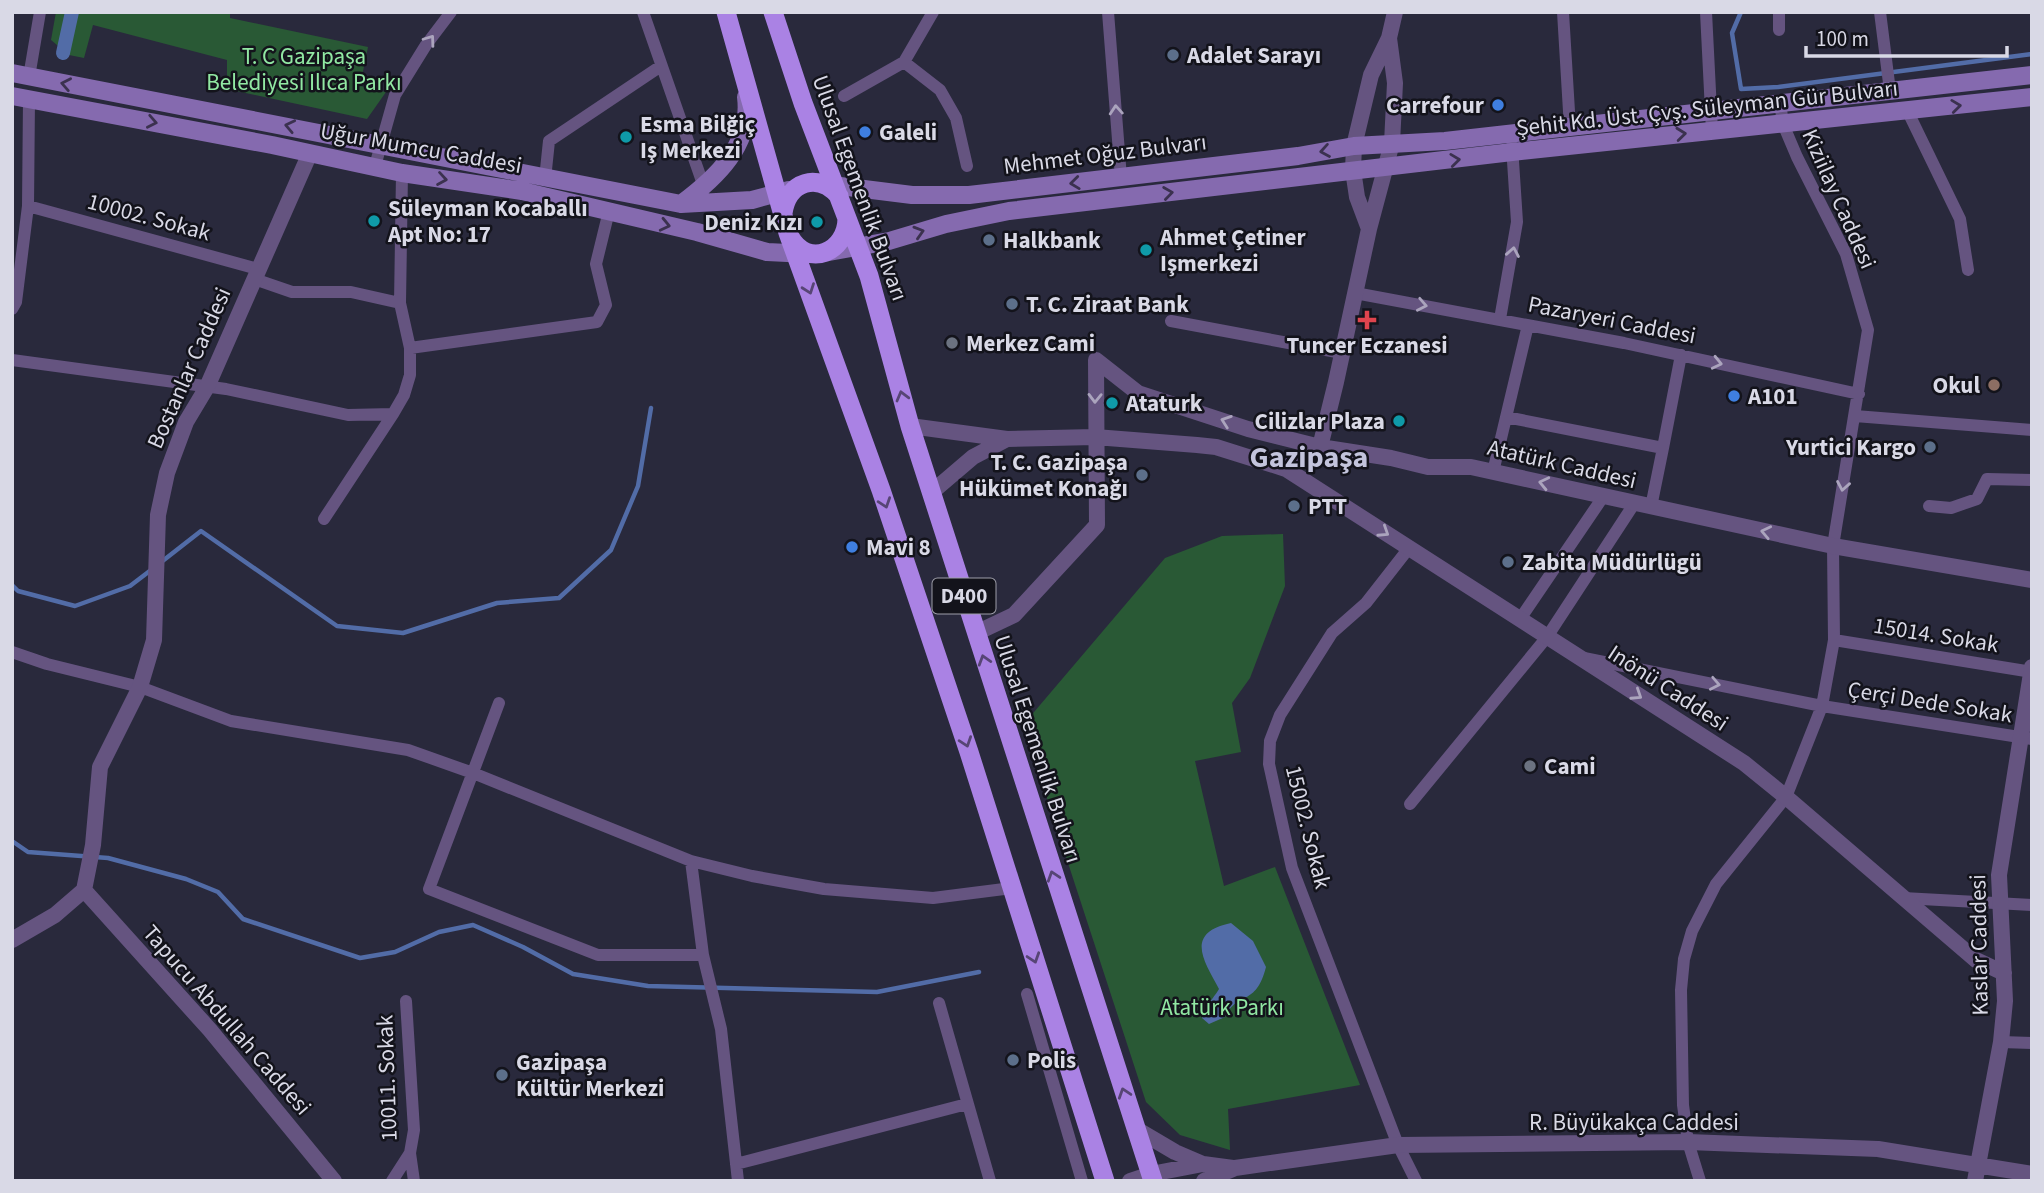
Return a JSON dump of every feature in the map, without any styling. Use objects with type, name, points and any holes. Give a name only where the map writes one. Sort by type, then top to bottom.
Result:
[{"type":"highway","name":"D400","points":[[726,12],[786,191],[783,213],[788,233],[881,490],[1105,1181]]},
{"type":"highway","name":"Ulusal Egemenlik Bulvarı","points":[[773,12],[833,189],[859,246],[910,426],[1152,1177]]},
{"type":"highway","points":[[786,191],[804,184],[833,189]]},
{"type":"highway","points":[[788,233],[800,248],[824,253],[844,238],[847,218]]},
{"type":"main road","points":[[681,204],[719,174],[730,158],[747,119],[741,62]]},
{"type":"main road","name":"Uğur Mumcu Caddesi","points":[[21,75],[681,204],[751,200],[786,191]]},
{"type":"main road","name":"Şehit Kd. Üst. Çvş. Süleyman Gür Bulvarı","points":[[1387,167],[1511,143],[1570,128],[1890,87],[2032,75]]},
{"type":"main road","name":"Şehit Kd. Üst. Çvş. Süleyman Gür Bulvarı","points":[[1392,143],[1511,143],[1712,131],[2032,97]]},
{"type":"main road","name":"Uğur Mumcu Caddesi","points":[[21,98],[402,173],[522,191],[697,232],[767,252],[824,253]]},
{"type":"main road","name":"Mehmet Oğuz Bulvarı","points":[[833,189],[912,195],[970,195],[1392,143]]},
{"type":"main road","name":"Mehmet Oğuz Bulvarı","points":[[824,253],[889,241],[980,216],[1009,211],[1387,167]]},
{"type":"street","points":[[21,75],[40,12]]},
{"type":"street","points":[[643,12],[704,187]]},
{"type":"street","points":[[844,96],[904,62],[933,12]]},
{"type":"street","points":[[1108,12],[1121,178]]},
{"type":"street","points":[[1369,229],[1357,197],[1353,170],[1354,146],[1371,75],[1388,38],[1395,12]]},
{"type":"street","points":[[1563,12],[1570,128]]},
{"type":"street","points":[[1706,12],[1712,131]]},
{"type":"street","points":[[1779,12],[1779,30]]},
{"type":"street","points":[[1880,12],[1890,87]]},
{"type":"street","points":[[375,166],[395,94],[444,15]]},
{"type":"street","points":[[1286,469],[1304,453],[1320,447],[1369,229],[1387,167],[1392,143],[1395,83],[1388,38]]},
{"type":"street","points":[[904,62],[940,90],[956,117],[967,166]]},
{"type":"street","points":[[545,179],[549,141],[661,66]]},
{"type":"street","points":[[12,309],[16,302],[28,206],[21,98]]},
{"type":"street","name":"Kiziilay Caddesi","points":[[1700,1181],[1688,1142],[1683,1105],[1681,990],[1684,959],[1692,931],[1716,884],[1786,797],[1822,706],[1834,640],[1833,546],[1868,330],[1846,254],[1811,189],[1783,124],[1780,103]]},
{"type":"street","points":[[1908,112],[1960,219],[1968,270]]},
{"type":"street","points":[[1500,319],[1517,222],[1511,143]]},
{"type":"street","name":"Bostanlar Caddesi","points":[[84,890],[93,845],[100,767],[140,687],[154,640],[158,515],[167,474],[186,422],[207,387],[310,153]]},
{"type":"street","points":[[324,519],[404,396],[410,375],[411,348],[400,303],[402,173]]},
{"type":"street","name":"10002. Sokak","points":[[28,206],[256,274],[292,292],[351,292],[400,303]]},
{"type":"street","points":[[411,348],[597,322],[606,305],[596,264],[609,211]]},
{"type":"street","name":"Pazaryeri Caddesi","points":[[1355,293],[1681,355],[1859,394]]},
{"type":"street","points":[[1171,321],[1342,353]]},
{"type":"street","points":[[1493,472],[1528,325]]},
{"type":"street","points":[[1651,507],[1681,355]]},
{"type":"street","points":[[12,360],[207,387],[348,415],[393,414]]},
{"type":"street","name":"Atatürk Caddesi","points":[[1095,437],[1096,360],[1138,393],[1248,429],[1320,447],[1391,458],[1427,467],[1471,467],[1833,546],[2032,579]]},
{"type":"street","points":[[1856,416],[2032,430]]},
{"type":"street","points":[[1506,417],[1663,447]]},
{"type":"street","name":"Inönü Caddesi","points":[[910,426],[1007,439],[1095,437],[1216,447],[1286,469],[1744,763],[1976,960],[2004,973]]},
{"type":"street","points":[[976,633],[1014,615],[1097,525],[1095,437]]},
{"type":"street","points":[[932,492],[973,457],[1007,439]]},
{"type":"street","points":[[1929,506],[1951,508],[1977,499],[1987,479],[2032,480]]},
{"type":"street","points":[[1520,620],[1603,497]]},
{"type":"street","points":[[1410,804],[1547,637],[1634,504]]},
{"type":"street","name":"15002. Sokak","points":[[1409,548],[1366,603],[1332,633],[1280,716],[1270,741],[1269,764],[1292,868],[1398,1145],[1416,1181]]},
{"type":"street","name":"15014. Sokak","points":[[1834,640],[2031,670]]},
{"type":"street","points":[[12,652],[47,664],[140,687],[231,721],[408,750],[473,773],[691,861],[752,876],[824,889],[933,898],[1012,888]]},
{"type":"street","name":"Çerçi Dede Sokak","points":[[1577,656],[1822,706],[2026,738]]},
{"type":"street","name":"Kaslar Caddesi","points":[[1975,1174],[2001,1042],[2006,1002],[1999,875],[2026,738],[2031,670]]},
{"type":"street","points":[[499,703],[429,889],[598,955],[702,955]]},
{"type":"street","points":[[691,861],[702,955],[719,1022],[738,1181]]},
{"type":"street","points":[[12,940],[55,915],[84,890]]},
{"type":"street","name":"Tapucu Abdullah Caddesi","points":[[84,890],[209,1030],[334,1181]]},
{"type":"street","points":[[1902,898],[2032,905]]},
{"type":"street","points":[[1027,995],[1082,1181]]},
{"type":"street","name":"10011. Sokak","points":[[406,1001],[414,1129],[411,1153],[414,1181]]},
{"type":"street","points":[[939,1003],[990,1181]]},
{"type":"street","points":[[2001,1042],[2032,1043]]},
{"type":"street","points":[[736,1164],[967,1104]]},
{"type":"street","points":[[1136,1129],[1175,1152],[1203,1164]]},
{"type":"street","name":"R. Büyükakça Caddesi","points":[[1204,1181],[1235,1168],[1398,1145],[1688,1142],[1878,1149],[1975,1174],[2032,1174]]},
{"type":"street","name":"10011. Sokak","points":[[392,1181],[411,1153]]},
{"type":"street","name":"R. Büyükakça Caddesi","points":[[1130,1181],[1203,1164],[1235,1168]]},
{"type":"green space","name":"T. C Gazipaşa Belediyesi Ilıca Parkı","points":[[56,12],[230,12],[230,18],[368,47],[360,86],[386,92],[367,119],[227,89],[227,60],[93,25],[84,58],[69,55],[51,40]]},
{"type":"green space","name":"Atatürk Parkı","points":[[1283,534],[1285,586],[1250,678],[1232,703],[1241,752],[1195,761],[1224,886],[1275,867],[1360,1085],[1228,1109],[1230,1150],[1180,1135],[1146,1102],[1023,725],[1165,558],[1222,536]]},
{"type":"water","points":[[1231,923],[1253,941],[1266,967],[1262,980],[1252,994],[1235,1004],[1225,1017],[1209,1024],[1202,1018],[1219,989],[1204,958],[1203,941],[1207,934],[1216,928]]},
{"type":"waterway","points":[[63,53],[72,12]]},
{"type":"waterway","points":[[1741,12],[1732,33],[1741,89],[1778,87],[2032,54]]},
{"type":"waterway","points":[[160,563],[201,531],[337,626],[403,633],[497,603],[559,598],[611,550],[638,486],[651,408]]},
{"type":"waterway","points":[[12,585],[18,591],[75,606],[130,586],[151,570]]},
{"type":"waterway","points":[[12,841],[28,852],[108,858],[186,879],[218,892],[243,919],[360,958],[395,952],[439,932],[473,925],[523,947],[573,974],[648,986],[877,992],[979,972]]},
{"type":"place","name":"Adalet Sarayı","points":[[1173,55]]},
{"type":"place","name":"Carrefour","points":[[1498,105]]},
{"type":"place","name":"Galeli","points":[[865,132]]},
{"type":"place","name":"Esma Bilğiç Iş Merkezi","points":[[626,137]]},
{"type":"place","name":"Süleyman Kocaballı Apt No: 17","points":[[374,221]]},
{"type":"place","name":"Deniz Kızı","points":[[817,222]]},
{"type":"place","name":"Halkbank","points":[[989,240]]},
{"type":"place","name":"Ahmet Çetiner Işmerkezi","points":[[1146,250]]},
{"type":"place","name":"T. C. Ziraat Bank","points":[[1012,304]]},
{"type":"place","name":"Tuncer Eczanesi","points":[[1367,320]]},
{"type":"place","name":"Merkez Cami","points":[[952,343]]},
{"type":"place","name":"Okul","points":[[1994,385]]},
{"type":"place","name":"A101","points":[[1734,396]]},
{"type":"place","name":"Ataturk","points":[[1112,403]]},
{"type":"place","name":"Cilizlar Plaza","points":[[1399,421]]},
{"type":"place","name":"Yurtici Kargo","points":[[1930,447]]},
{"type":"place","name":"T. C. Gazipaşa Hükümet Konağı","points":[[1142,475]]},
{"type":"place","name":"PTT","points":[[1294,506]]},
{"type":"place","name":"Mavi 8","points":[[852,547]]},
{"type":"place","name":"Zabita Müdürlügü","points":[[1508,562]]},
{"type":"place","name":"Cami","points":[[1530,766]]},
{"type":"place","name":"Polis","points":[[1013,1060]]},
{"type":"place","name":"Gazipaşa Kültür Merkezi","points":[[502,1075]]},
{"type":"district","name":"Gazipaşa","points":[[1309,457]]}]
